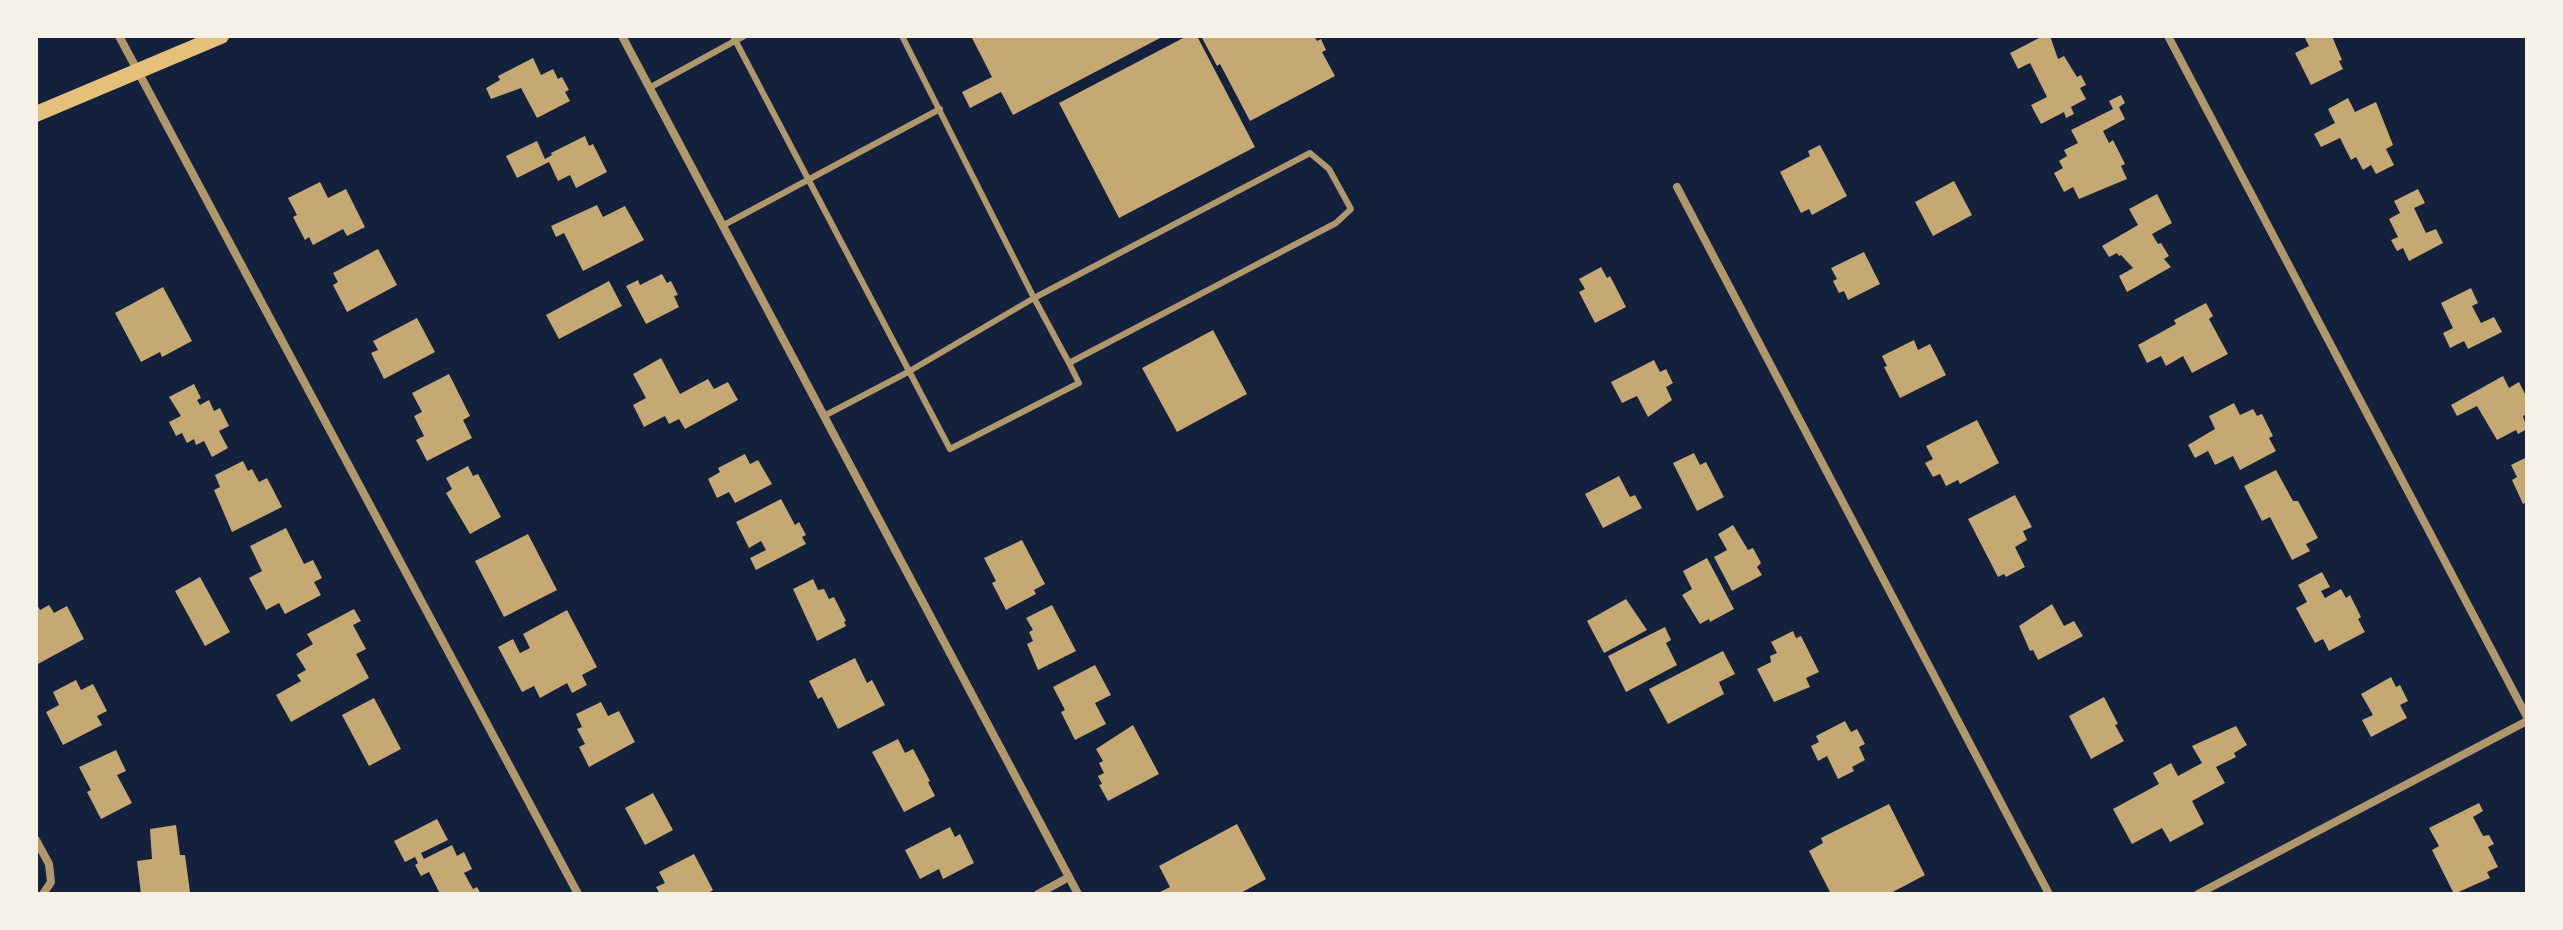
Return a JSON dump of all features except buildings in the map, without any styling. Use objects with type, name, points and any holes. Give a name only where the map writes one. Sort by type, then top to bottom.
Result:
[{"type":"main road","points":[[36,114],[221,36]]},
{"type":"street","points":[[119,36],[578,894]]},
{"type":"street","points":[[622,36],[1078,894]]},
{"type":"street","points":[[2168,36],[2527,719],[2198,894]]},
{"type":"street","points":[[1677,187],[2049,894]]},
{"type":"street","points":[[36,840],[49,864],[51,882],[43,894]]},
{"type":"street","points":[[1038,894],[1069,877]]},
{"type":"lane","points":[[649,88],[735,38],[744,36]]},
{"type":"lane","points":[[735,38],[950,449],[1079,383],[902,36]]},
{"type":"lane","points":[[722,226],[940,109]]},
{"type":"lane","points":[[824,416],[908,372],[1034,298],[1310,153],[1329,169],[1351,209],[1336,223],[1069,363]]}]
